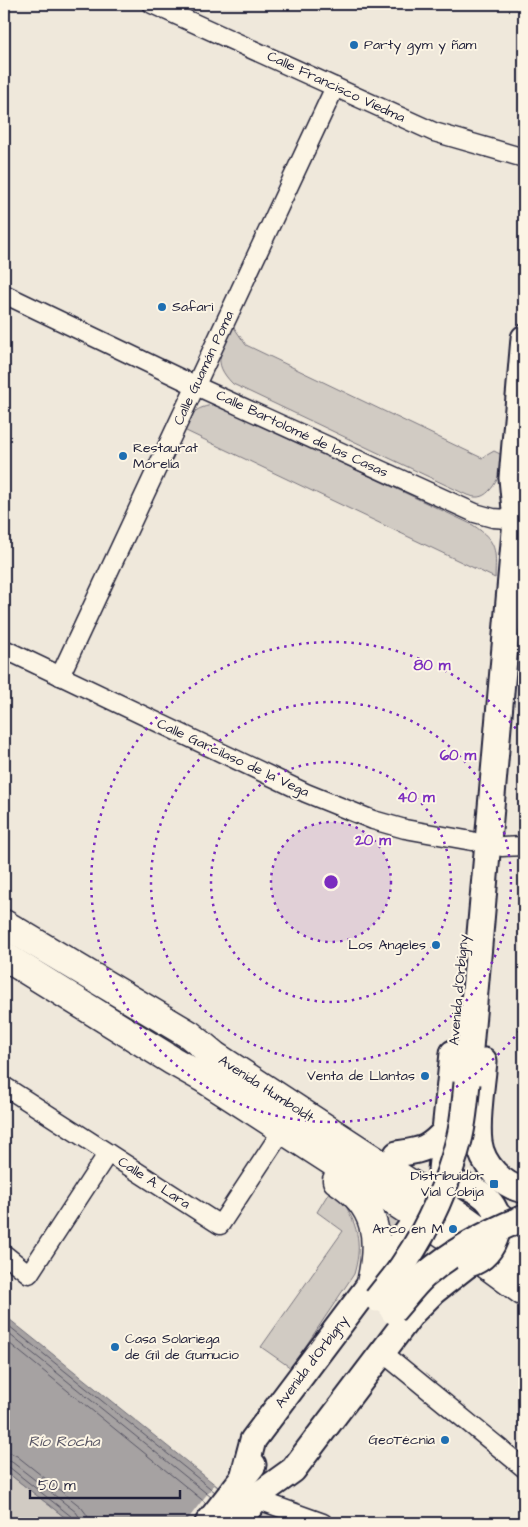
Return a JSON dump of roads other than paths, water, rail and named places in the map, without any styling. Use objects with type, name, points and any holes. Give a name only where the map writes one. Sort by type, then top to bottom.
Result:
[{"type":"main road","points":[[520,520],[512,478],[524,338]]},
{"type":"main road","points":[[246,1500],[280,1461],[380,1298],[426,1229],[440,1199],[460,1138],[467,1083],[520,520],[524,497]]},
{"type":"main road","points":[[493,798],[504,834],[513,846],[478,1124],[479,1144],[486,1161],[497,1176],[509,1185],[524,1190]]},
{"type":"main road","name":"Avenida d'Orbigny","points":[[246,1500],[253,1440],[380,1298],[431,1205],[441,1170],[446,1130],[473,822],[493,798]]},
{"type":"main road","name":"Avenida Humboldt","points":[[4,924],[190,1035],[215,1056],[464,1219],[524,1262]]},
{"type":"main road","name":"Avenida Humboldt","points":[[4,956],[203,1078],[452,1239],[524,1292]]},
{"type":"main road","points":[[190,1035],[222,1044],[396,1154],[431,1205]]},
{"type":"main road","points":[[173,1061],[195,1091],[350,1188],[362,1202],[374,1226],[380,1298]]},
{"type":"main road","points":[[396,1154],[420,1150],[446,1130]]},
{"type":"main road","points":[[451,1186],[464,1186],[478,1192],[491,1204],[497,1224],[495,1240],[486,1255],[468,1265],[452,1264],[443,1261],[435,1256],[423,1239],[431,1205],[451,1186]]},
{"type":"main road","points":[[380,1298],[423,1277],[488,1233],[524,1218]]},
{"type":"main road","points":[[497,1224],[524,1238]]},
{"type":"main road","points":[[468,1265],[524,1306]]},
{"type":"main road","name":"Avenida d'Orbigny","points":[[208,1523],[293,1470],[413,1312],[434,1291],[468,1265]]},
{"type":"street","name":"Calle Francisco Viedma","points":[[152,4],[434,132],[524,158]]},
{"type":"street","name":"Calle Guamán Poma","points":[[60,676],[335,87]]},
{"type":"street","name":"Calle Bartolomé de las Casas","points":[[4,294],[196,386],[475,513],[493,518],[520,520]]},
{"type":"street","name":"Calle Garcilaso de la Vega","points":[[4,649],[314,796],[373,820],[397,827],[453,839],[472,841]]},
{"type":"street","name":"Calle A. Lara","points":[[4,1086],[220,1225],[276,1140]]},
{"type":"street","points":[[4,1254],[29,1274],[108,1153]]},
{"type":"street","points":[[382,1352],[524,1468]]},
{"type":"street","points":[[246,1500],[312,1518],[323,1523]]},
{"type":"water","name":"Río Rocha","points":[[4,1315],[263,1523],[72,1523],[4,1470]]},
{"type":"place","name":"Party gym y ñam","points":[[354,45]]},
{"type":"place","name":"Safari","points":[[162,307]]},
{"type":"place","name":"Restaurat Morelia","points":[[123,456]]},
{"type":"place","name":"Los Angeles","points":[[436,945]]},
{"type":"place","name":"Venta de Llantas","points":[[425,1076]]},
{"type":"place","name":"Distribuidor Vial Cobija","points":[[494,1184]]},
{"type":"place","name":"Arco en M","points":[[453,1229]]},
{"type":"place","name":"Casa Solariega de Gil de Gumucio","points":[[115,1347]]},
{"type":"place","name":"GeoTécnia","points":[[445,1440]]}]
